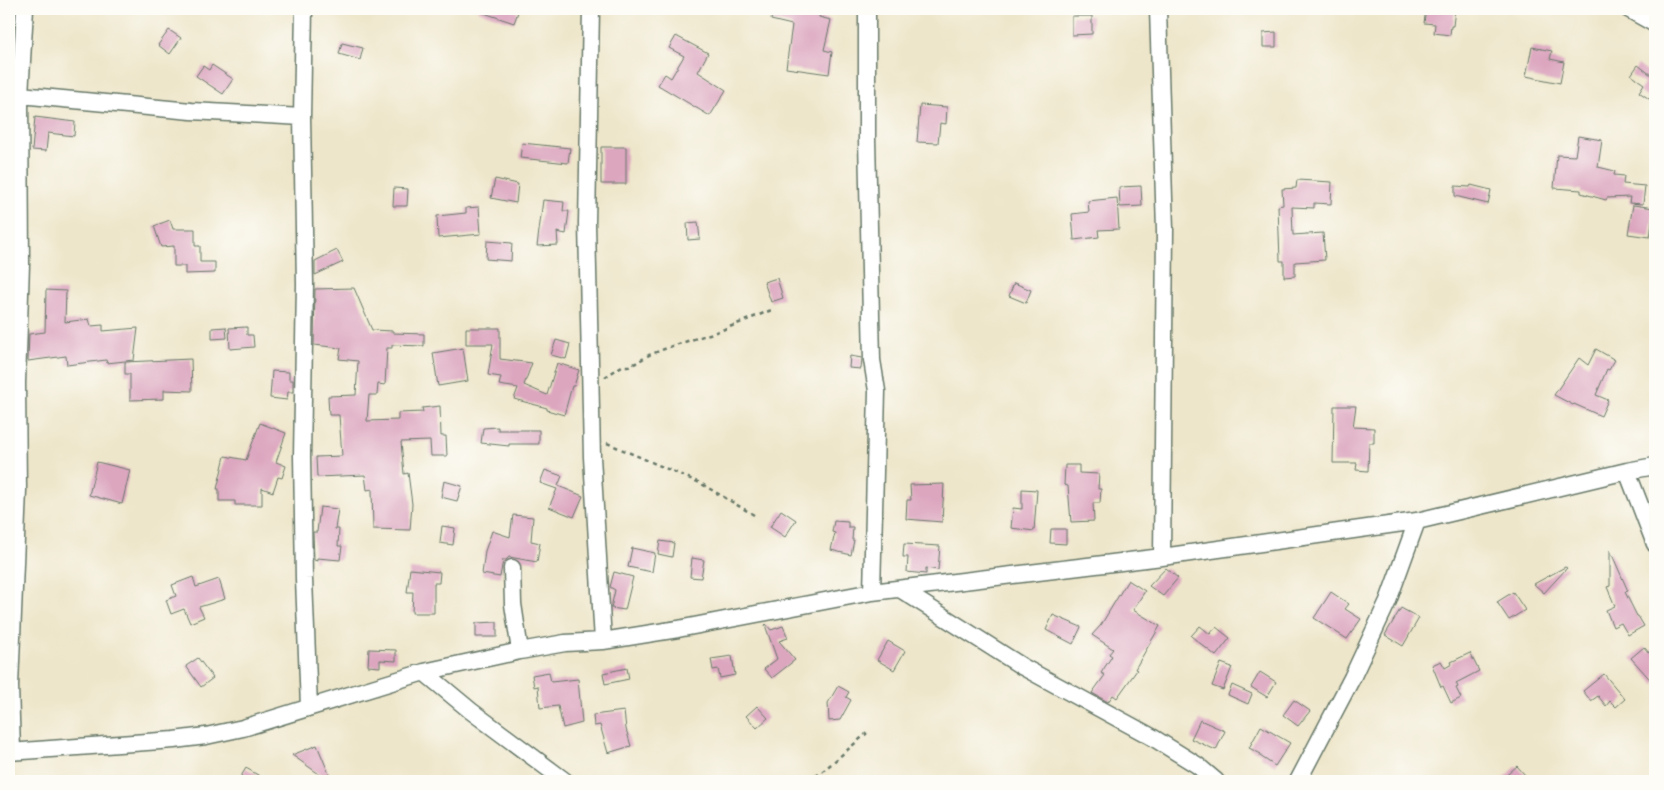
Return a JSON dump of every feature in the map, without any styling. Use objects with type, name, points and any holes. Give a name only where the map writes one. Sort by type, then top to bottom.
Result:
[{"type":"street","points":[[24,9],[20,95],[21,264],[17,382],[18,500],[10,686],[10,752],[206,736],[243,728],[309,706],[424,672],[520,651],[565,643],[603,641],[678,629],[872,592],[1162,558],[1417,521],[1655,466]]},
{"type":"street","points":[[304,9],[302,117],[305,284],[302,456],[309,706]]},
{"type":"street","points":[[591,9],[587,223],[592,436],[596,540],[603,641]]},
{"type":"street","points":[[867,9],[867,139],[872,360],[877,391],[872,592]]},
{"type":"street","points":[[1158,9],[1165,230],[1162,558]]},
{"type":"street","points":[[1628,9],[1655,24]]},
{"type":"street","points":[[20,95],[191,111],[302,117]]},
{"type":"street","points":[[1627,471],[1655,544]]},
{"type":"street","points":[[1298,781],[1352,678],[1388,601],[1417,521]]},
{"type":"street","points":[[512,568],[513,604],[520,651]]},
{"type":"street","points":[[900,589],[1023,667],[1152,737],[1197,764],[1216,781]]},
{"type":"street","points":[[424,672],[471,711],[565,781]]},
{"type":"path","points":[[591,381],[608,375],[622,366],[636,363],[649,355],[722,330],[774,309]]},
{"type":"path","points":[[592,436],[700,483],[754,515]]},
{"type":"path","points":[[808,781],[824,772],[867,733]]},
{"type":"building","points":[[478,9],[507,9],[518,12],[514,23],[478,11]]},
{"type":"building","points":[[773,9],[821,9],[819,17],[831,20],[824,50],[832,52],[829,74],[786,68],[792,25],[771,20]]},
{"type":"building","points":[[1426,9],[1455,9],[1450,35],[1434,33],[1435,24],[1424,23]]},
{"type":"building","points":[[1072,16],[1092,16],[1092,34],[1072,35]]},
{"type":"building","points":[[169,30],[181,38],[170,54],[158,45]]},
{"type":"building","points":[[1276,32],[1276,47],[1263,47],[1263,33]]},
{"type":"building","points":[[676,36],[708,53],[698,72],[726,90],[710,116],[658,85],[665,74],[671,78],[684,56],[669,48]]},
{"type":"building","points":[[342,43],[363,48],[360,60],[339,54]]},
{"type":"building","points":[[1532,47],[1552,51],[1550,59],[1564,62],[1560,83],[1526,76]]},
{"type":"building","points":[[212,65],[233,79],[223,94],[196,76],[203,66],[209,70]]},
{"type":"building","points":[[1638,65],[1651,75],[1655,69],[1655,103],[1639,92],[1644,84],[1631,75]]},
{"type":"building","points":[[920,105],[947,107],[946,124],[940,123],[938,143],[917,142]]},
{"type":"building","points":[[35,117],[75,122],[74,136],[48,133],[46,151],[32,150]]},
{"type":"building","points":[[1578,136],[1602,140],[1598,167],[1615,171],[1614,175],[1624,176],[1623,184],[1645,186],[1643,204],[1629,203],[1630,197],[1607,198],[1606,200],[1581,193],[1581,190],[1554,188],[1557,155],[1575,156]]},
{"type":"building","points":[[522,143],[570,148],[568,163],[520,158]]},
{"type":"building","points":[[601,147],[626,147],[626,184],[601,184]]},
{"type":"building","points":[[495,179],[518,184],[516,203],[491,198]]},
{"type":"building","points":[[1297,180],[1332,182],[1331,204],[1314,203],[1314,208],[1292,207],[1293,235],[1323,233],[1325,260],[1295,262],[1295,276],[1284,277],[1284,261],[1280,261],[1278,206],[1283,205],[1282,189],[1296,188]]},
{"type":"building","points":[[1471,185],[1491,190],[1488,204],[1455,196],[1455,186],[1470,187]]},
{"type":"building","points":[[1141,186],[1142,206],[1120,207],[1119,187]]},
{"type":"building","points":[[394,188],[408,189],[407,206],[393,206]]},
{"type":"building","points":[[1117,198],[1119,229],[1098,230],[1099,237],[1074,240],[1072,214],[1089,212],[1088,201]]},
{"type":"building","points":[[543,200],[564,202],[563,211],[569,211],[566,234],[557,232],[558,245],[537,246]]},
{"type":"building","points":[[1633,205],[1654,208],[1650,237],[1628,234]]},
{"type":"building","points":[[479,207],[481,234],[438,238],[437,216],[466,213],[466,208]]},
{"type":"building","points":[[170,220],[173,229],[195,229],[195,246],[200,246],[200,262],[215,262],[215,273],[185,274],[185,266],[174,266],[174,246],[161,247],[154,226]]},
{"type":"building","points":[[698,222],[700,239],[688,240],[687,223]]},
{"type":"building","points":[[487,241],[512,243],[511,261],[486,259]]},
{"type":"building","points":[[337,250],[343,262],[315,275],[315,261]]},
{"type":"building","points":[[777,278],[783,298],[771,302],[764,282]]},
{"type":"building","points":[[1014,283],[1031,290],[1026,303],[1009,296]]},
{"type":"building","points":[[354,288],[372,330],[424,334],[424,346],[392,345],[392,348],[387,348],[385,385],[378,384],[377,395],[369,395],[367,421],[398,420],[398,413],[423,412],[422,408],[440,406],[441,436],[446,436],[447,456],[431,456],[430,441],[401,442],[404,474],[408,473],[412,504],[410,530],[373,529],[372,489],[367,490],[365,475],[317,477],[316,457],[342,456],[339,415],[329,415],[328,396],[356,395],[358,361],[339,359],[341,348],[314,345],[315,289]]},
{"type":"building","points":[[46,290],[66,291],[65,322],[89,319],[91,326],[103,325],[103,331],[138,328],[134,360],[107,363],[106,360],[67,365],[66,356],[28,361],[29,334],[45,332]]},
{"type":"building","points":[[226,327],[227,338],[212,339],[212,328]]},
{"type":"building","points":[[247,327],[247,335],[253,335],[254,347],[230,349],[229,328]]},
{"type":"building","points":[[466,328],[500,328],[500,359],[532,363],[524,385],[547,395],[557,363],[579,370],[574,386],[572,386],[564,415],[514,399],[518,388],[499,385],[501,377],[488,375],[493,344],[466,344]]},
{"type":"building","points":[[556,340],[570,344],[566,359],[551,355]]},
{"type":"building","points":[[463,348],[468,381],[438,386],[433,353]]},
{"type":"building","points":[[1596,349],[1615,360],[1609,370],[1607,369],[1596,395],[1608,400],[1601,416],[1554,395],[1579,358],[1588,365]]},
{"type":"building","points":[[850,356],[862,358],[861,369],[849,368]]},
{"type":"building","points":[[191,359],[192,391],[164,390],[164,399],[130,400],[130,374],[125,374],[125,362]]},
{"type":"building","points":[[272,371],[289,372],[289,380],[293,380],[293,392],[288,392],[287,400],[270,398]]},
{"type":"building","points":[[1334,406],[1356,406],[1353,427],[1374,428],[1374,443],[1369,443],[1368,471],[1356,470],[1357,463],[1333,463]]},
{"type":"building","points":[[260,423],[286,433],[276,462],[286,466],[282,478],[278,477],[273,492],[262,488],[262,505],[235,505],[235,501],[219,501],[219,489],[217,489],[225,456],[246,460]]},
{"type":"building","points":[[498,427],[498,430],[539,430],[539,444],[509,444],[509,446],[481,443],[483,428]]},
{"type":"building","points":[[97,462],[130,470],[122,504],[89,495]]},
{"type":"building","points":[[1065,465],[1079,465],[1079,473],[1099,474],[1098,489],[1101,489],[1100,503],[1093,503],[1094,521],[1071,522],[1068,486],[1064,485]]},
{"type":"building","points":[[545,470],[562,476],[558,486],[583,496],[574,517],[549,507],[557,489],[540,483]]},
{"type":"building","points":[[444,481],[462,486],[457,501],[441,497]]},
{"type":"building","points":[[944,484],[942,522],[906,519],[907,500],[911,500],[910,485]]},
{"type":"building","points":[[1022,489],[1037,490],[1034,531],[1011,528],[1013,508],[1022,509]]},
{"type":"building","points":[[320,507],[338,509],[335,529],[339,529],[338,546],[342,546],[340,560],[317,558],[317,561],[314,560],[313,532],[317,532]]},
{"type":"building","points":[[781,510],[796,520],[785,537],[770,527]]},
{"type":"building","points":[[513,515],[533,517],[531,541],[540,543],[537,562],[509,557],[503,560],[500,577],[482,574],[485,551],[492,531],[510,537]]},
{"type":"building","points":[[834,521],[848,522],[848,527],[853,527],[852,540],[854,540],[851,555],[831,550],[835,533],[832,532]]},
{"type":"building","points":[[442,526],[455,528],[453,545],[440,543]]},
{"type":"building","points":[[1051,529],[1066,529],[1066,544],[1050,543]]},
{"type":"building","points":[[660,541],[674,543],[672,557],[658,554]]},
{"type":"building","points":[[904,544],[940,546],[938,570],[926,568],[926,574],[907,572],[908,557],[903,557]]},
{"type":"building","points":[[632,548],[655,553],[652,572],[628,567]]},
{"type":"building","points":[[1610,550],[1628,591],[1625,592],[1644,626],[1628,635],[1621,623],[1613,627],[1606,610],[1615,606],[1607,587],[1610,586]]},
{"type":"building","points":[[692,558],[704,560],[701,578],[690,577]]},
{"type":"building","points":[[1565,567],[1567,568],[1544,593],[1534,584]]},
{"type":"building","points":[[1166,568],[1178,578],[1163,596],[1149,586]]},
{"type":"building","points":[[410,569],[440,572],[439,583],[434,583],[434,613],[412,613],[413,592],[407,592]]},
{"type":"building","points":[[614,572],[633,577],[625,610],[611,608],[615,590],[610,587]]},
{"type":"building","points":[[193,577],[196,587],[219,579],[225,599],[199,607],[204,617],[190,623],[184,609],[171,614],[166,600],[176,596],[172,585]]},
{"type":"building","points":[[1128,580],[1145,591],[1133,610],[1160,626],[1135,669],[1137,670],[1117,698],[1113,695],[1108,702],[1092,693],[1105,675],[1101,673],[1112,656],[1109,654],[1113,649],[1092,635],[1101,625]]},
{"type":"building","points":[[1331,592],[1349,604],[1345,609],[1361,619],[1347,639],[1314,618]]},
{"type":"building","points":[[1513,592],[1525,610],[1509,620],[1497,602]]},
{"type":"building","points":[[1401,608],[1419,618],[1403,646],[1385,635]]},
{"type":"building","points":[[1053,615],[1081,627],[1073,644],[1046,630]]},
{"type":"building","points":[[497,622],[497,637],[476,637],[476,623]]},
{"type":"building","points":[[766,624],[771,630],[783,626],[788,638],[779,641],[795,660],[772,678],[764,669],[777,659]]},
{"type":"building","points":[[1200,626],[1210,634],[1216,627],[1230,638],[1216,656],[1191,636]]},
{"type":"building","points":[[888,641],[905,651],[894,670],[877,660]]},
{"type":"building","points":[[1644,647],[1649,653],[1655,648],[1655,685],[1631,658]]},
{"type":"building","points":[[369,649],[396,650],[396,661],[380,660],[380,667],[368,666]]},
{"type":"building","points":[[1470,653],[1479,671],[1456,683],[1458,687],[1456,688],[1461,698],[1451,703],[1443,686],[1441,687],[1432,665],[1441,661],[1445,668],[1452,664],[1451,662]]},
{"type":"building","points":[[732,656],[735,675],[720,678],[718,669],[713,670],[711,659]]},
{"type":"building","points":[[198,658],[213,678],[201,687],[186,666]]},
{"type":"building","points":[[1221,663],[1232,667],[1223,690],[1212,686]]},
{"type":"building","points":[[627,668],[629,679],[605,684],[603,673]]},
{"type":"building","points":[[549,672],[551,682],[578,679],[582,723],[563,728],[558,706],[540,708],[538,686],[534,687],[532,675]]},
{"type":"building","points":[[1260,672],[1276,682],[1267,697],[1251,687]]},
{"type":"building","points":[[1604,674],[1625,699],[1616,707],[1610,701],[1606,706],[1598,696],[1591,701],[1583,691]]},
{"type":"building","points":[[1232,685],[1252,694],[1248,704],[1228,695]]},
{"type":"building","points":[[838,686],[849,692],[846,697],[851,700],[840,720],[829,721],[828,703]]},
{"type":"building","points":[[1294,700],[1310,711],[1298,726],[1283,715]]},
{"type":"building","points":[[757,706],[768,718],[757,728],[746,716]]},
{"type":"building","points":[[624,711],[626,729],[631,746],[608,753],[600,725],[594,726],[593,715]]},
{"type":"building","points":[[1200,720],[1225,731],[1216,750],[1191,739]]},
{"type":"building","points":[[1261,726],[1290,743],[1275,766],[1260,756],[1261,754],[1249,748]]},
{"type":"building","points":[[317,745],[332,781],[329,781],[292,755]]},
{"type":"building","points":[[1517,766],[1525,775],[1518,781],[1500,781]]},
{"type":"building","points":[[246,768],[268,781],[238,781]]}]
